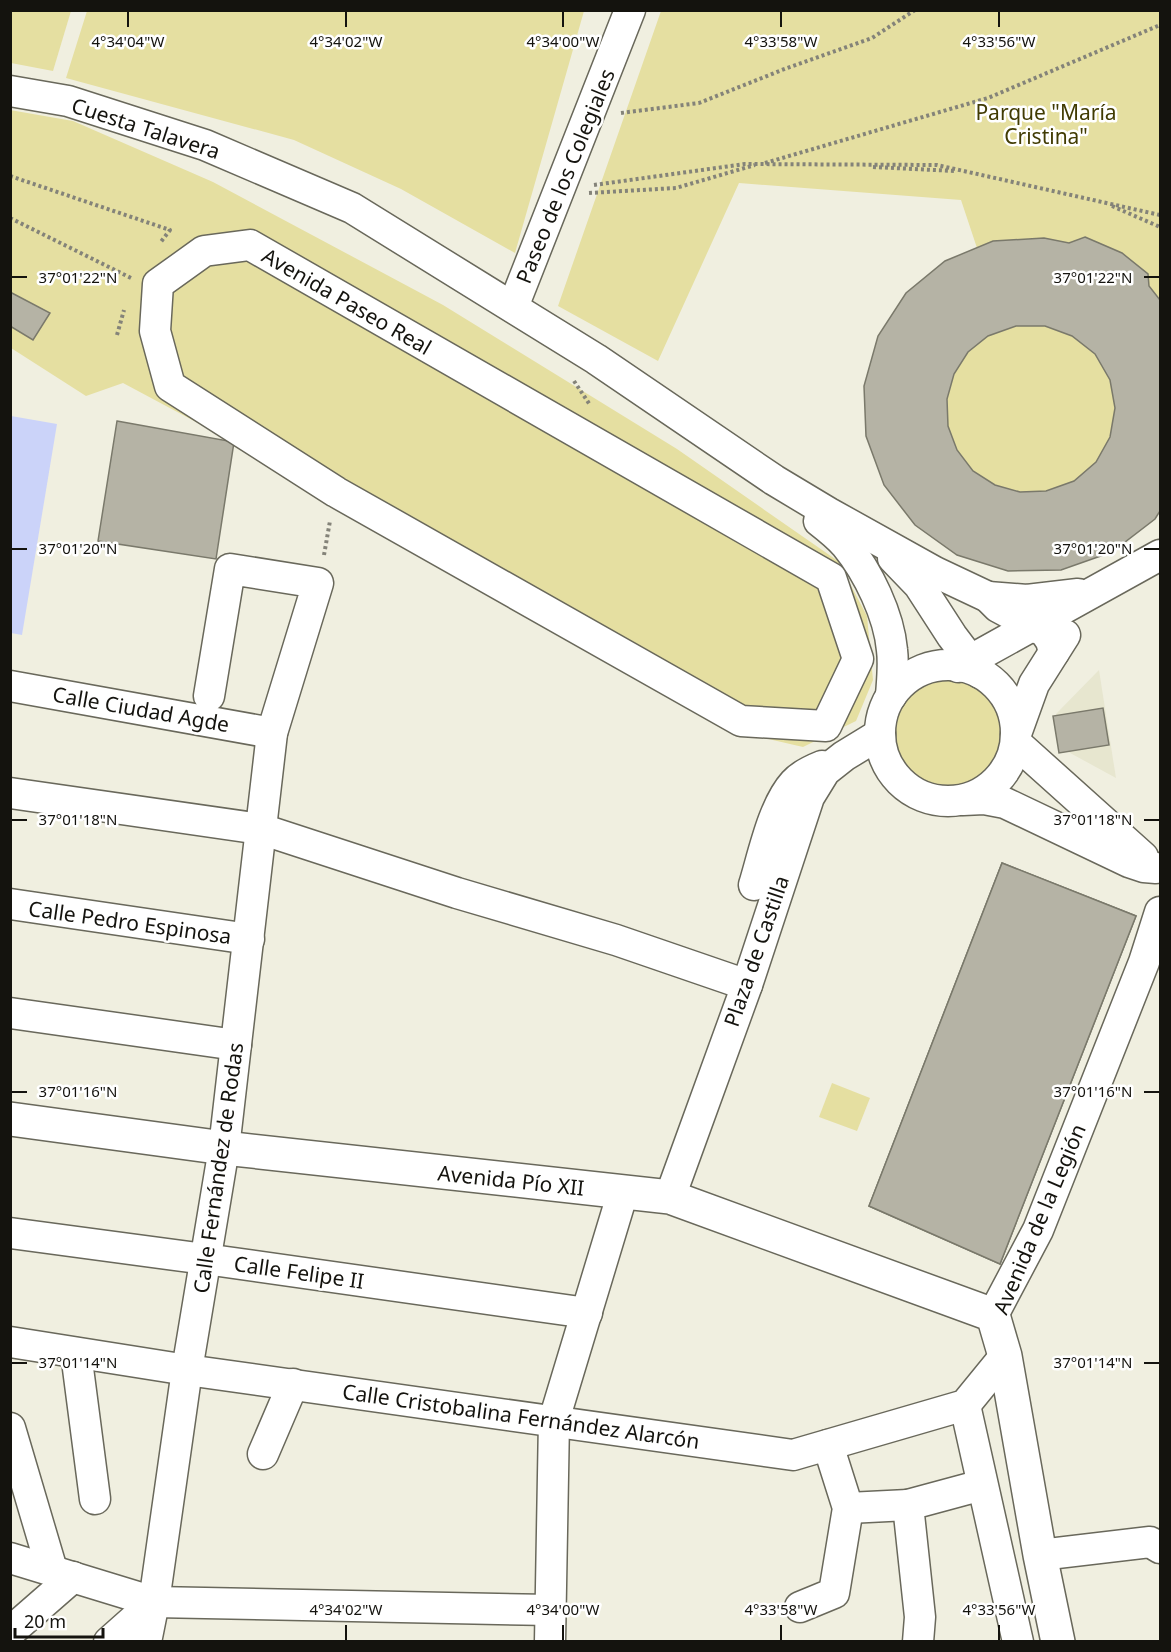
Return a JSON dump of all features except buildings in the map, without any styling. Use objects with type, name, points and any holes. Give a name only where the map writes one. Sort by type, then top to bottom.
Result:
[{"type":"main road","name":"Avenida Pío XII","points":[[10,1119],[224,1148],[670,1197],[993,1315]]},
{"type":"main road","name":"Avenida de la Legión","points":[[993,1315],[1005,1356],[1040,1555],[1058,1641]]},
{"type":"street","name":"Paseo de los Colegiales","points":[[513,308],[630,10]]},
{"type":"street","name":"Cuesta Talavera","points":[[10,91],[68,101],[205,145],[352,208],[513,308]]},
{"type":"street","name":"Avenida Paseo Real","points":[[250,245],[831,578],[858,659],[826,726],[741,721],[336,492],[170,386],[154,331],[158,284],[204,251],[250,245]]},
{"type":"street","points":[[513,308],[596,359],[774,480],[935,572],[988,597],[998,607],[1033,625],[1048,636],[1054,652]]},
{"type":"street","points":[[774,480],[848,547],[869,580],[883,612],[893,652],[891,696]]},
{"type":"street","points":[[854,527],[901,565],[924,591],[969,667],[995,685],[1007,700],[1014,718],[1016,739],[1158,869]]},
{"type":"street","points":[[1158,869],[1129,861],[1005,803],[984,800],[941,801],[922,796],[905,786],[891,772],[883,754],[880,734],[882,714],[891,696],[904,681],[918,672],[933,667],[969,667],[1033,625],[1160,557]]},
{"type":"street","points":[[209,696],[230,569],[318,582]]},
{"type":"street","name":"Calle Fernández de Rodas","points":[[146,1641],[154,1602],[187,1370],[224,1148],[272,733],[318,582]]},
{"type":"street","points":[[988,597],[1046,599],[1086,592],[1106,584]]},
{"type":"street","points":[[961,800],[983,792],[1000,777],[1012,757],[1034,684],[1074,622],[1106,584]]},
{"type":"street","points":[[887,626],[893,604],[900,596],[915,589],[924,591]]},
{"type":"street","name":"Calle Ciudad Agde","points":[[10,686],[272,733]]},
{"type":"street","name":"Plaza de Castilla","points":[[670,1197],[747,985],[809,796],[825,771],[844,756],[880,734]]},
{"type":"street","points":[[754,885],[776,813],[789,789],[795,781],[813,770],[844,756]]},
{"type":"street","points":[[10,793],[261,829],[457,893],[616,940],[747,985]]},
{"type":"street","name":"Calle Pedro Espinosa","points":[[10,904],[249,939]]},
{"type":"street","name":"Avenida de la Legión","points":[[993,1315],[1038,1230],[1144,962],[1161,912]]},
{"type":"street","points":[[10,1012],[236,1045]]},
{"type":"street","points":[[550,1641],[554,1420],[623,1192]]},
{"type":"street","name":"Calle Felipe II","points":[[10,1233],[587,1313]]},
{"type":"street","name":"Calle Cristobalina Fernández Alarcón","points":[[10,1342],[187,1370],[793,1455],[965,1405]]},
{"type":"street","points":[[76,1353],[95,1499]]},
{"type":"street","points":[[1005,1356],[965,1405],[1018,1641]]},
{"type":"street","points":[[263,1454],[293,1384]]},
{"type":"street","points":[[10,1428],[63,1574]]},
{"type":"street","points":[[800,1607],[834,1593],[848,1508],[828,1445]]},
{"type":"street","points":[[848,1508],[908,1504],[982,1485]]},
{"type":"street","points":[[908,1504],[920,1617],[918,1641]]},
{"type":"street","points":[[1040,1555],[1150,1542],[1161,1548]]},
{"type":"street","points":[[10,1558],[154,1602],[551,1610]]},
{"type":"street","points":[[10,1632],[63,1574]]},
{"type":"street","points":[[109,1641],[154,1602]]},
{"type":"path","points":[[589,117],[699,103],[787,68],[872,38],[915,10]]},
{"type":"path","points":[[815,164],[759,164],[745,164],[589,185],[586,193],[676,188],[759,164],[988,98],[1161,25]]},
{"type":"path","points":[[766,162],[979,173],[1106,203],[1161,227]]},
{"type":"path","points":[[10,176],[170,230],[158,246]]},
{"type":"path","points":[[1067,194],[1161,215]]},
{"type":"path","points":[[10,218],[133,279],[158,284]]},
{"type":"path","points":[[318,582],[336,492]]},
{"type":"shaded area","points":[[1099,670],[1116,778],[1061,748],[1056,714]]},
{"type":"green space","points":[[87,10],[584,11],[515,253],[401,189],[294,140],[66,78]]},
{"type":"green space","points":[[10,11],[71,11],[53,71],[11,63]]},
{"type":"green space","name":"Parque \"María Cristina\"","points":[[661,11],[1160,11],[1160,511],[1155,519],[1112,552],[1061,570],[1008,571],[957,555],[915,525],[884,485],[866,436],[864,386],[878,336],[906,293],[977,248],[961,200],[739,183],[658,361],[558,306]]},
{"type":"green space","points":[[10,110],[73,121],[213,182],[443,305],[677,449],[838,561],[867,616],[873,680],[856,721],[803,747],[721,728],[211,430],[123,383],[86,396],[11,348]]},
{"type":"green space","points":[[948,677],[970,681],[988,693],[1000,711],[1004,733],[1000,755],[988,773],[970,785],[948,789],[926,785],[908,773],[896,755],[892,733],[896,711],[908,693],[926,681]]},
{"type":"green space","points":[[832,1083],[870,1098],[857,1131],[819,1117]]},
{"type":"water","points":[[11,416],[57,424],[22,635],[11,633]]}]
